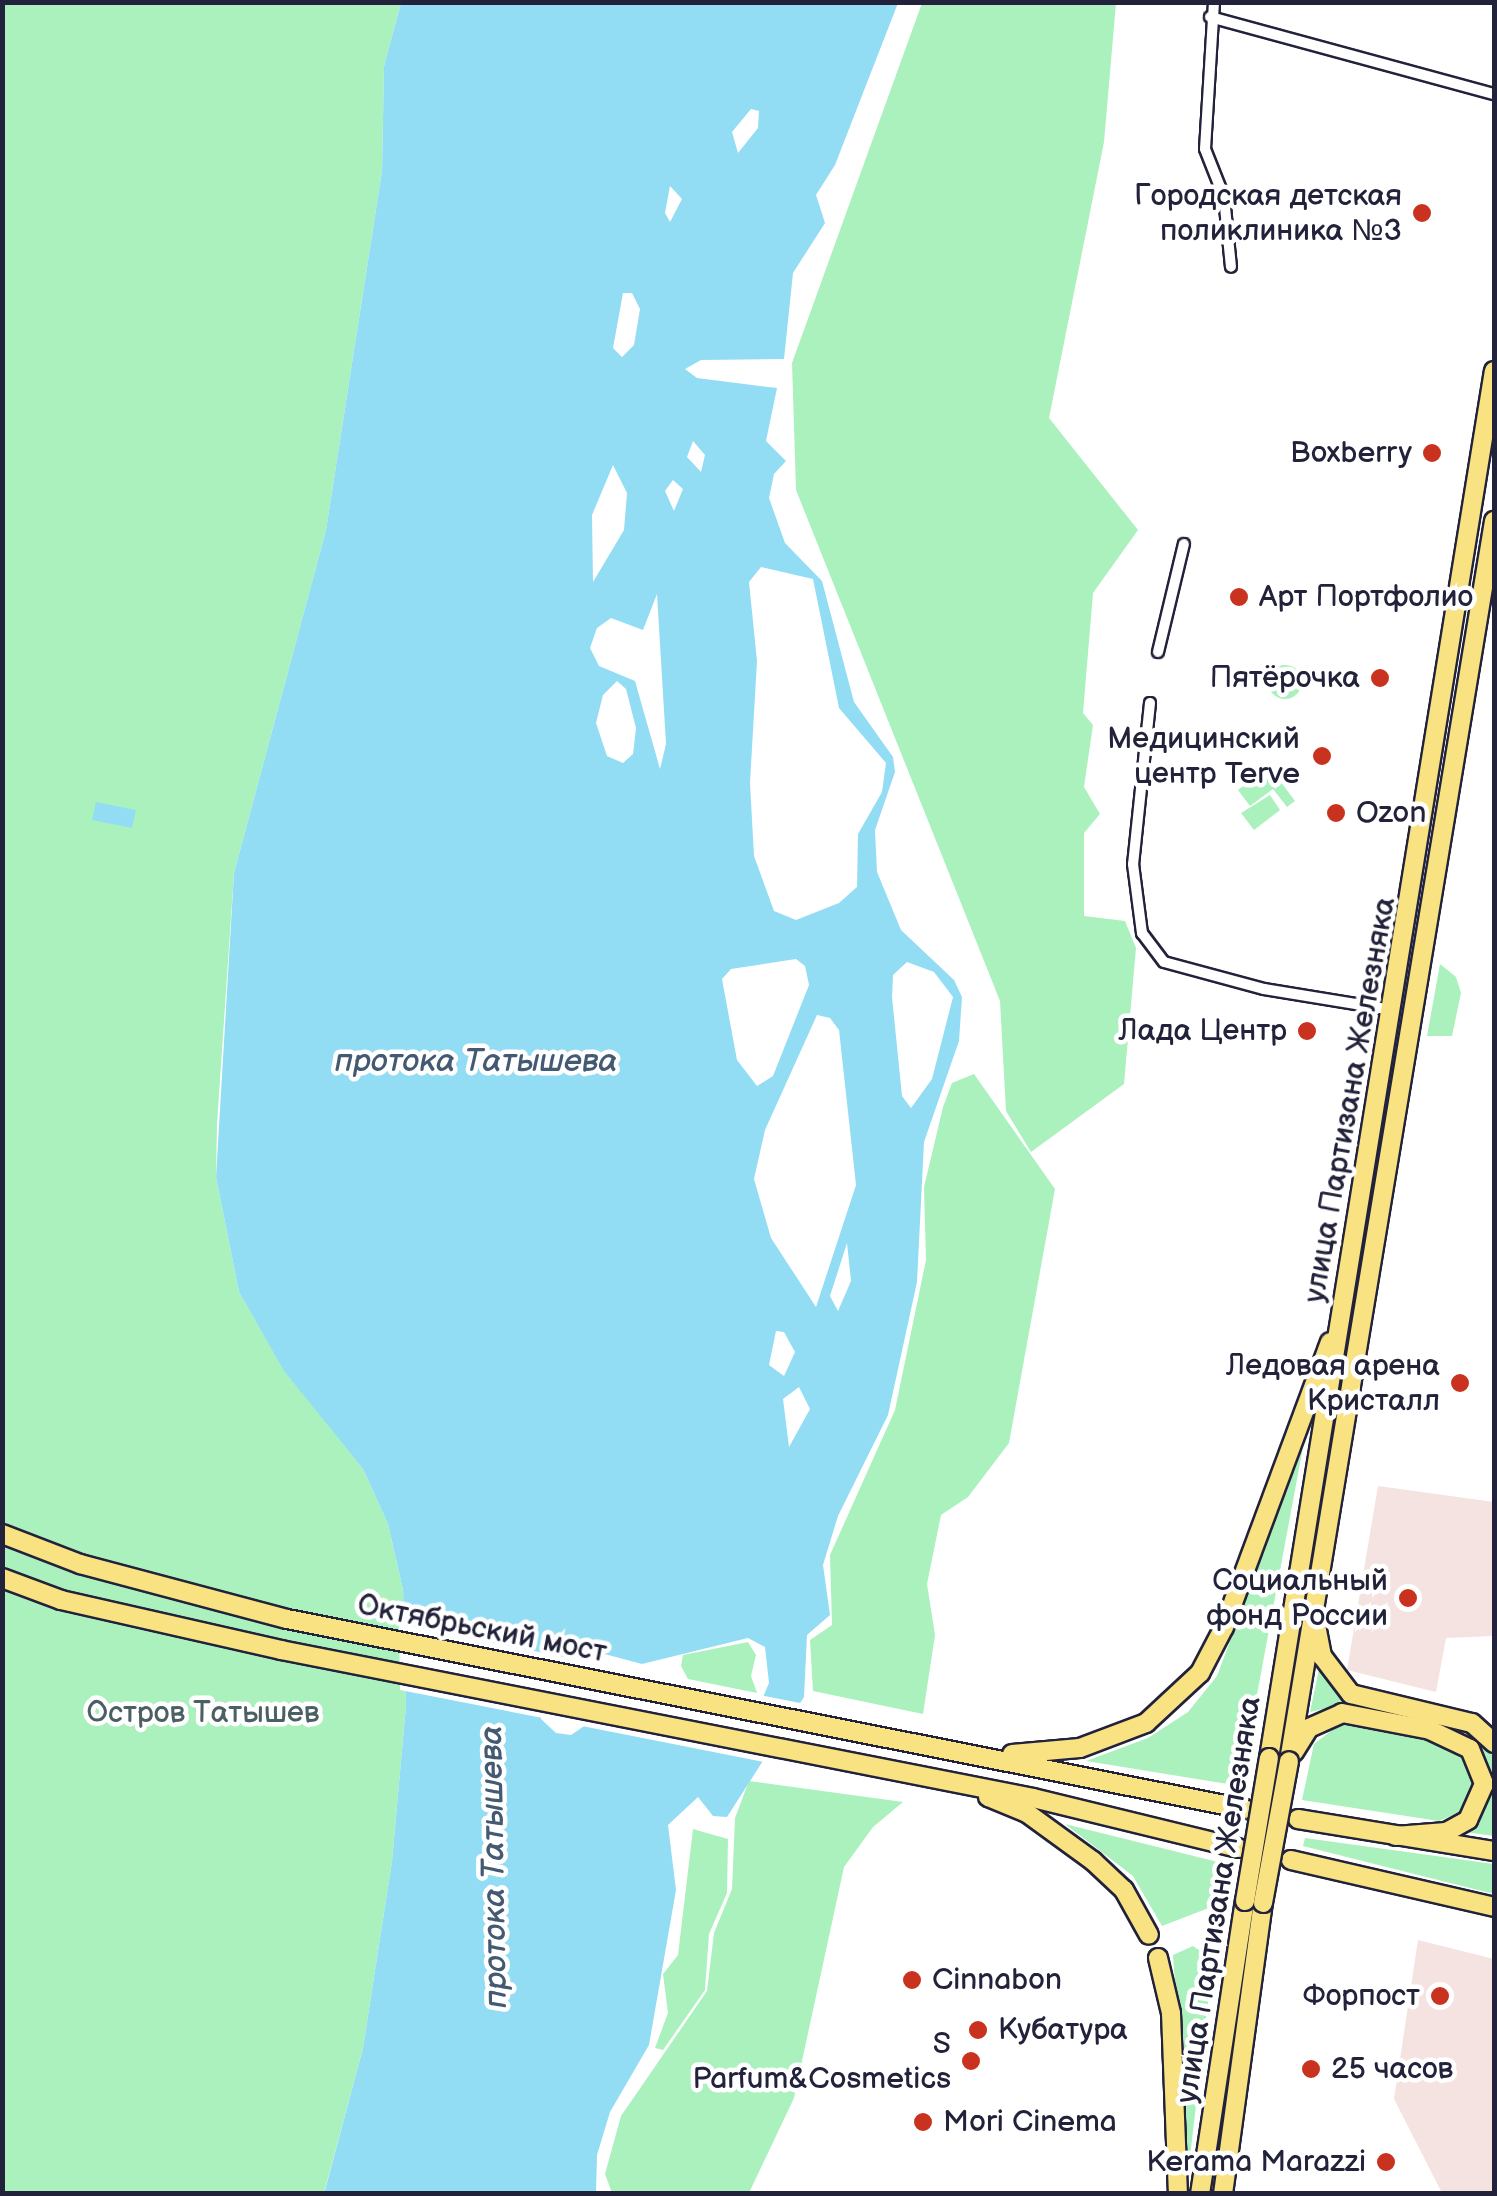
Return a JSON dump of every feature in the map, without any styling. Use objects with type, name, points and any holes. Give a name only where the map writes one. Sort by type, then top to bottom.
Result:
[{"type":"main road","name":"улица Партизана Железняка","points":[[1223,2194],[1269,1758],[1394,1010],[1494,372]]},
{"type":"main road","name":"улица Партизана Железняка","points":[[1200,2194],[1254,1902],[1289,1761],[1494,520]]},
{"type":"main road","points":[[1464,570],[1489,567]]},
{"type":"main road","points":[[957,1751],[1047,1754],[1080,1748],[1146,1723],[1175,1703],[1224,1627],[1342,1312]]},
{"type":"main road","name":"Октябрьский мост","points":[[2,1534],[80,1564],[287,1619],[957,1751]]},
{"type":"main road","name":"Октябрьский мост","points":[[2,1578],[61,1600],[281,1650],[951,1782]]},
{"type":"main road","points":[[1314,1606],[1322,1656],[1351,1694],[1472,1723],[1494,1744]]},
{"type":"main road","points":[[1289,1761],[1309,1728],[1342,1714],[1430,1730],[1470,1749],[1484,1784],[1468,1820],[1446,1832],[1395,1836]]},
{"type":"main road","points":[[957,1751],[1245,1809]]},
{"type":"main road","points":[[951,1782],[1238,1848]]},
{"type":"main road","points":[[951,1782],[1056,1830],[1124,1890],[1149,1935]]},
{"type":"main road","points":[[1298,1819],[1494,1851]]},
{"type":"main road","points":[[1291,1860],[1494,1907]]},
{"type":"main road","points":[[1158,1958],[1171,2013],[1178,2194]]},
{"type":"street","points":[[1214,2],[1210,17],[1205,149],[1224,197],[1231,267]]},
{"type":"street","points":[[1210,17],[1494,94]]},
{"type":"street","points":[[1158,652],[1184,544]]},
{"type":"street","points":[[1150,704],[1134,864],[1142,933],[1164,962],[1264,989],[1394,1010]]},
{"type":"shaded area","points":[[1378,1486],[1494,1502],[1494,1636],[1446,1638],[1436,1692],[1347,1670]]},
{"type":"shaded area","points":[[1418,1940],[1494,1959],[1494,2193],[1442,2193],[1394,2099]]},
{"type":"green space","name":"Остров Татышев","points":[[3,3],[401,3],[384,66],[382,171],[326,530],[234,873],[217,1124],[216,1177],[239,1292],[284,1370],[363,1469],[388,1524],[403,1590],[406,1705],[392,1861],[363,2048],[324,2193],[3,2193]]},
{"type":"green space","points":[[922,3],[1116,3],[1104,142],[1049,418],[1138,530],[1093,593],[1083,713],[1093,725],[1084,787],[1100,814],[1084,833],[1084,916],[1125,921],[1136,948],[1124,1084],[1031,1152],[1006,1111],[1000,1001],[796,490],[792,363]]},
{"type":"green space","points":[[1285,665],[1297,670],[1302,682],[1297,694],[1285,699],[1273,694],[1268,682],[1273,670]]},
{"type":"green space","points":[[1269,766],[1295,801],[1287,807],[1273,789],[1250,806],[1238,790]]},
{"type":"green space","points":[[1270,795],[1280,810],[1254,830],[1241,813]]},
{"type":"green space","points":[[1440,964],[1456,977],[1461,993],[1452,1036],[1427,1036]]},
{"type":"green space","points":[[974,1074],[1055,1189],[1009,1443],[968,1497],[941,1515],[927,1584],[935,1635],[923,1714],[813,1691],[810,1640],[832,1625],[830,1555],[895,1410],[926,1260],[924,1187],[943,1107],[952,1083]]},
{"type":"green space","points":[[1303,1447],[1240,1786],[1086,1761],[1148,1738],[1188,1712],[1217,1676]]},
{"type":"green space","points":[[748,1642],[756,1655],[751,1676],[757,1693],[688,1679],[681,1666],[683,1655]]},
{"type":"green space","points":[[1319,1669],[1345,1699],[1382,1711],[1341,1705],[1310,1712]]},
{"type":"green space","points":[[1359,1723],[1459,1749],[1474,1772],[1469,1808],[1439,1821],[1302,1800],[1314,1744],[1340,1724]]},
{"type":"green space","points":[[1470,1731],[1494,1757],[1494,1836],[1465,1832],[1485,1811],[1491,1772]]},
{"type":"green space","points":[[749,1781],[903,1802],[873,1827],[844,1867],[794,2098],[749,2193],[612,2193],[605,2174],[621,2116],[707,1991],[714,1933],[732,1889],[735,1818]]},
{"type":"green space","points":[[1065,1824],[1226,1864],[1219,1904],[1162,1926],[1133,1876]]},
{"type":"green space","points":[[693,1829],[728,1839],[727,1893],[709,1934],[705,1990],[663,2050],[655,2048],[668,2013],[663,1974],[678,1955]]},
{"type":"green space","points":[[1305,1838],[1494,1864],[1494,1894],[1303,1846]]},
{"type":"green space","points":[[1193,1946],[1213,1960],[1188,2174],[1173,1955]]},
{"type":"water","name":"протока Татышева","points":[[401,3],[898,3],[835,165],[816,195],[825,223],[793,273],[784,359],[701,360],[685,369],[697,378],[777,388],[766,441],[786,461],[774,474],[769,498],[785,543],[822,581],[854,702],[893,757],[895,772],[875,830],[877,872],[901,930],[954,980],[962,997],[959,1041],[924,1142],[917,1282],[888,1415],[838,1516],[823,1565],[830,1615],[807,1635],[804,1697],[727,1817],[713,1816],[698,1797],[668,1825],[676,1890],[649,2045],[610,2112],[597,2155],[596,2193],[324,2194],[363,2048],[392,1861],[406,1705],[403,1590],[388,1524],[363,1469],[284,1371],[239,1292],[216,1177],[234,873],[326,530],[382,171],[384,66]],"holes":[[[751,109],[759,111],[758,128],[738,153],[732,132]],[[670,186],[682,199],[670,222],[665,213]],[[623,293],[632,293],[640,309],[634,345],[622,357],[613,348]],[[693,441],[705,455],[701,472],[687,457]],[[613,465],[627,493],[624,530],[593,582],[592,515]],[[673,480],[683,489],[674,511],[665,491]],[[761,567],[813,579],[839,708],[886,763],[882,792],[858,834],[857,887],[839,903],[796,920],[774,911],[754,856],[750,783],[757,661],[749,582]],[[657,594],[666,744],[660,769],[635,681],[599,666],[590,648],[597,628],[611,618],[643,630]],[[617,681],[626,689],[636,728],[633,754],[623,763],[607,756],[596,723],[603,695]],[[796,959],[805,966],[809,985],[773,1076],[757,1086],[737,1060],[722,979],[731,969]],[[907,962],[934,972],[953,997],[932,1079],[911,1108],[902,1096],[892,997],[893,975]],[[817,1015],[830,1018],[839,1030],[856,1185],[816,1307],[771,1238],[754,1179],[765,1130]],[[847,1243],[851,1281],[838,1311],[830,1296]],[[776,1331],[784,1332],[795,1352],[784,1376],[769,1365]],[[799,1387],[810,1409],[789,1447],[783,1399]],[[748,1638],[765,1647],[769,1683],[753,1721],[727,1740],[593,1720],[571,1735],[556,1733],[541,1719],[540,1694],[567,1652],[582,1648],[642,1664]]]},
{"type":"water","points":[[96,802],[136,810],[132,828],[92,820]]},
{"type":"pier","points":[[399,1624],[569,1658],[545,1696],[548,1719],[400,1690]]},
{"type":"pier","points":[[759,1695],[805,1704],[764,1762],[577,1725],[591,1715],[725,1735],[749,1718]]},
{"type":"place","name":"Городская детская поликлиника №3","points":[[1422,213]]},
{"type":"place","name":"Boxberry","points":[[1432,453]]},
{"type":"place","name":"Арт Портфолио","points":[[1239,597]]},
{"type":"place","name":"Пятёрочка","points":[[1380,678]]},
{"type":"place","name":"Медицинский центр Terve","points":[[1322,756]]},
{"type":"place","name":"Ozon","points":[[1336,813]]},
{"type":"place","name":"Лада Центр","points":[[1307,1031]]},
{"type":"place","name":"Ледовая арена Кристалл","points":[[1460,1383]]},
{"type":"place","name":"Социальный фонд России","points":[[1408,1598]]},
{"type":"place","name":"Cinnabon","points":[[912,1980]]},
{"type":"place","name":"Форпост","points":[[1440,1996]]},
{"type":"place","name":"Кубатура","points":[[978,2030]]},
{"type":"place","name":"S Parfum&Cosmetics","points":[[971,2061]]},
{"type":"place","name":"25 часов","points":[[1311,2069]]},
{"type":"place","name":"Mori Cinema","points":[[923,2122]]},
{"type":"place","name":"Kerama Marazzi","points":[[1386,2162]]}]
